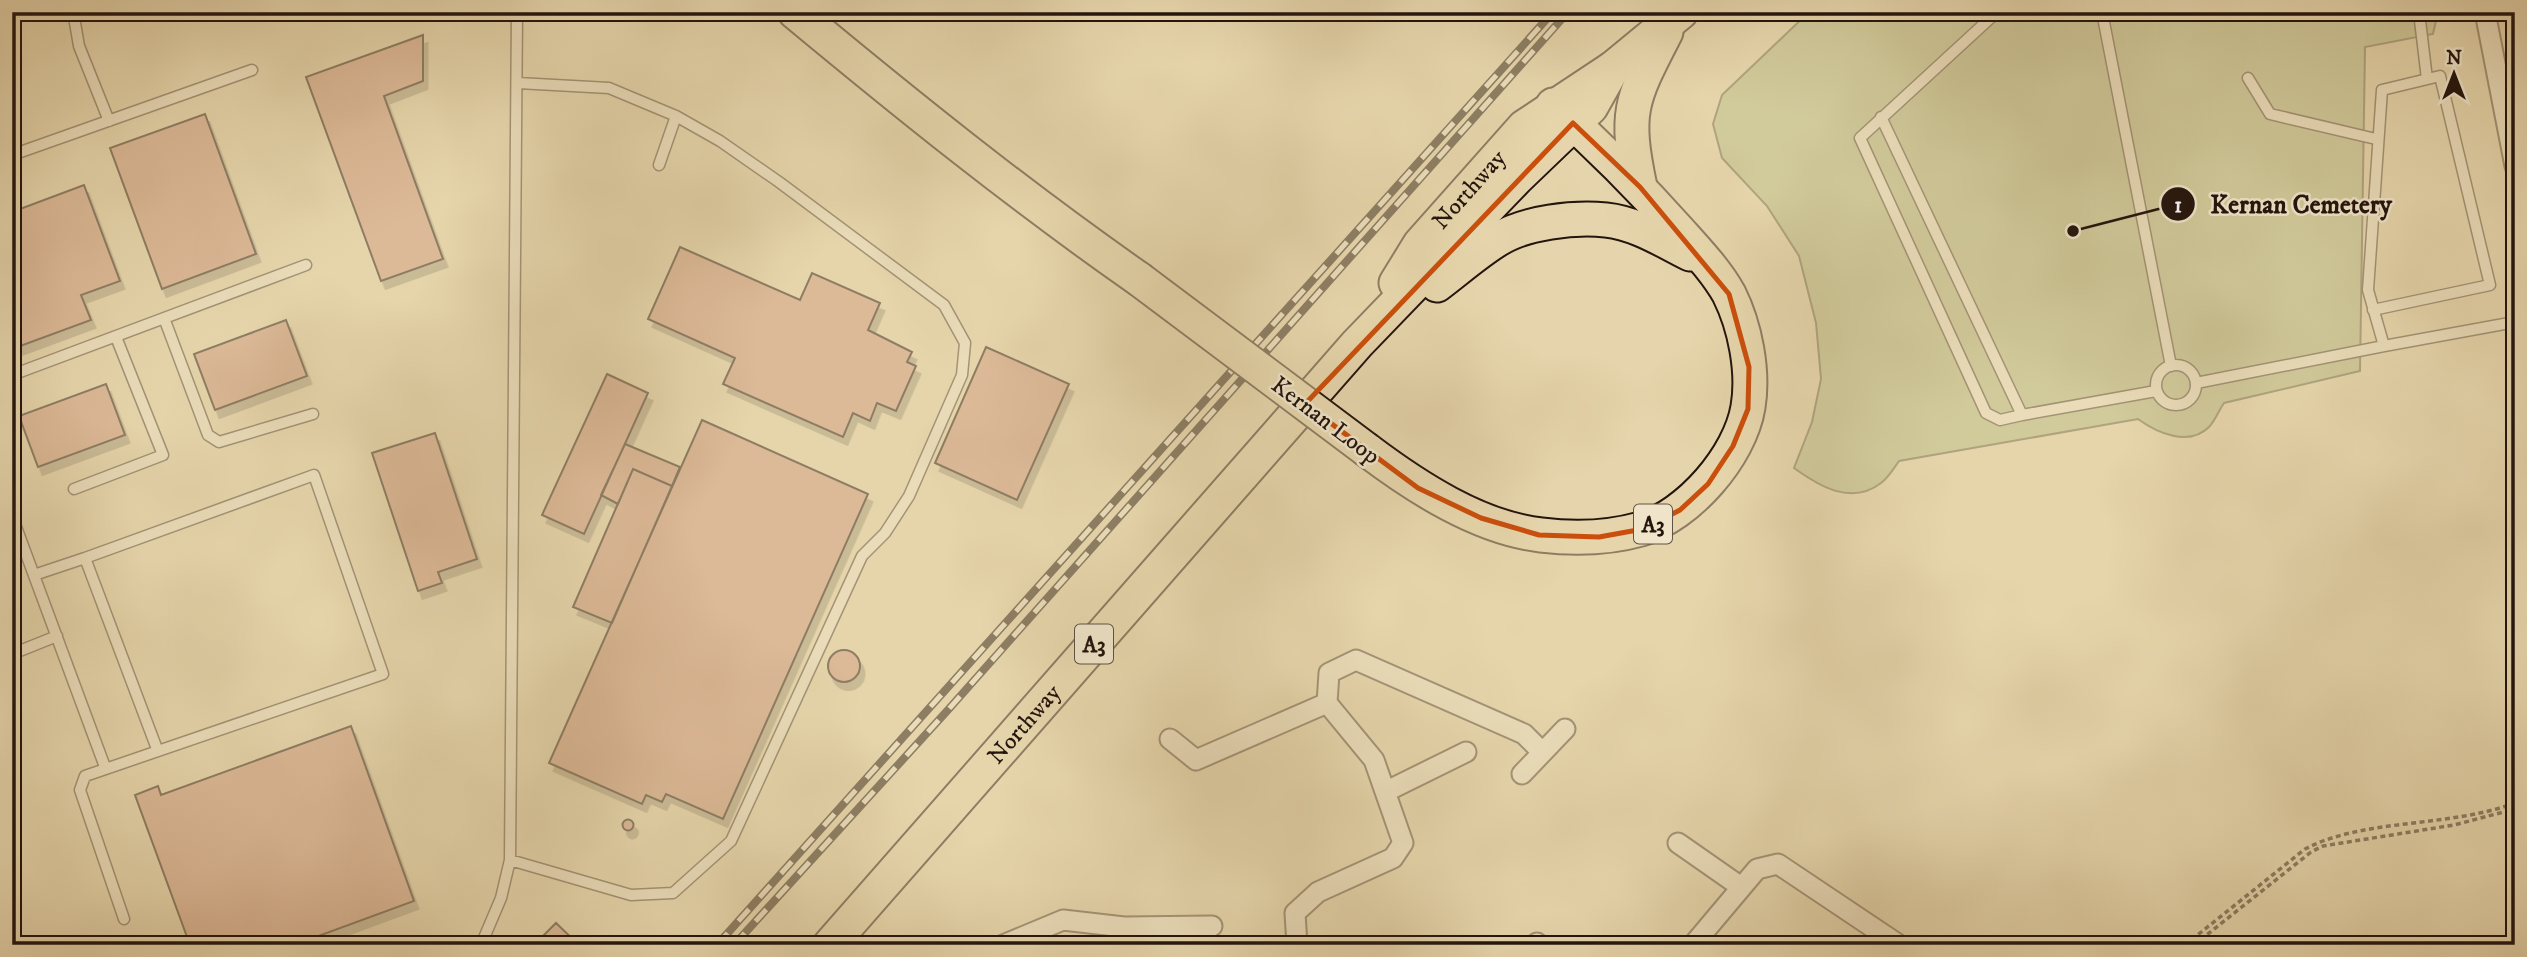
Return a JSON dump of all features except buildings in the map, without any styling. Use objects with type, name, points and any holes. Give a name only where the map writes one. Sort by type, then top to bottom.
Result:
[{"type":"highway","name":"Kernan Loop","points":[[795,12],[932,124],[1074,234],[1139,279],[1418,488],[1481,518],[1539,535],[1610,535],[1643,529],[1679,510],[1708,484],[1733,446],[1748,409],[1749,367],[1741,325],[1729,294],[1708,263]]},
{"type":"highway","name":"Northway","points":[[1357,344],[1394,286],[1498,184],[1550,126],[1563,114],[1591,107],[1613,68],[1677,16]]},
{"type":"highway","points":[[1640,187],[1630,134],[1631,108],[1641,81],[1677,16]]},
{"type":"highway","name":"Northway","points":[[830,945],[1357,344],[1563,114]]},
{"type":"highway","name":"A3","points":[[1563,114],[1640,187],[1708,263]]},
{"type":"highway","name":"A3","points":[[1357,344],[1498,238],[1530,226],[1607,220],[1645,231],[1708,263]]},
{"type":"street","points":[[2485,12],[2514,157]]},
{"type":"street","points":[[1297,945],[1295,913],[1318,892],[1393,858],[1403,843],[1374,760],[1327,703],[1329,673],[1356,660],[1524,734],[1542,752]]},
{"type":"street","points":[[1170,740],[1196,760],[1327,703]]},
{"type":"street","points":[[1522,774],[1564,729]]},
{"type":"street","points":[[1387,791],[1466,752]]},
{"type":"street","points":[[1678,843],[1741,887]]},
{"type":"street","points":[[1693,945],[1757,869],[1778,864],[1887,942]]},
{"type":"street","points":[[1003,945],[1063,920],[1124,927],[1212,926]]},
{"type":"lane","points":[[60,12],[74,17],[85,12]]},
{"type":"lane","points":[[481,945],[501,898],[510,860],[517,12]]},
{"type":"lane","points":[[1997,12],[1860,138],[1986,413],[2000,420],[2156,391]]},
{"type":"lane","points":[[2102,12],[2171,366]]},
{"type":"lane","points":[[2416,13],[2427,79]]},
{"type":"lane","points":[[74,17],[79,46],[109,121]]},
{"type":"lane","points":[[12,155],[252,70]]},
{"type":"lane","points":[[2373,310],[2490,285],[2440,76],[2382,90],[2376,139],[2368,290],[2373,310],[2384,346]]},
{"type":"lane","points":[[2248,78],[2270,114],[2376,139]]},
{"type":"lane","points":[[510,860],[631,895],[673,893],[732,841],[855,568],[862,556],[886,533],[909,496],[962,376],[965,343],[944,305],[720,141],[677,116],[609,88],[518,83]]},
{"type":"lane","points":[[659,165],[677,116]]},
{"type":"lane","points":[[1881,117],[2022,415]]},
{"type":"lane","points":[[12,375],[306,265]]},
{"type":"lane","points":[[164,318],[208,435],[219,442],[313,414]]},
{"type":"lane","points":[[2196,383],[2515,322]]},
{"type":"lane","points":[[74,489],[163,455],[116,337]]},
{"type":"lane","points":[[2171,366],[2190,371],[2196,383],[2193,396],[2183,405],[2170,405],[2156,391],[2160,372],[2171,366]]},
{"type":"lane","points":[[34,575],[314,475],[383,674],[157,749],[85,776],[80,790],[124,919]]},
{"type":"lane","points":[[12,516],[105,767]]},
{"type":"lane","points":[[85,558],[157,749]]},
{"type":"lane","points":[[12,654],[57,636]]},
{"type":"path","points":[[2185,945],[2305,849],[2327,837],[2458,820],[2515,803]]},
{"type":"path","points":[[2194,945],[2311,852],[2323,846],[2454,825],[2515,809]]},
{"type":"highlighted area","points":[[1573,123],[1640,187],[1729,294],[1749,367],[1748,409],[1733,446],[1708,484],[1680,510],[1643,529],[1599,537],[1539,535],[1481,518],[1418,488],[1305,404]]},
{"type":"green space","points":[[1809,12],[2438,12],[2433,34],[2365,47],[2360,371],[2224,403],[2209,427],[2192,436],[2173,436],[2138,419],[1899,461],[1881,483],[1858,493],[1836,491],[1804,475],[1794,468],[1812,422],[1821,379],[1816,323],[1799,256],[1767,206],[1722,158],[1713,124],[1722,95]]},
{"type":"railway","points":[[717,945],[1553,12]]},
{"type":"railway","points":[[734,945],[947,711],[1568,12]]},
{"type":"place","name":"Kernan Cemetery","points":[[2073,231]]}]
